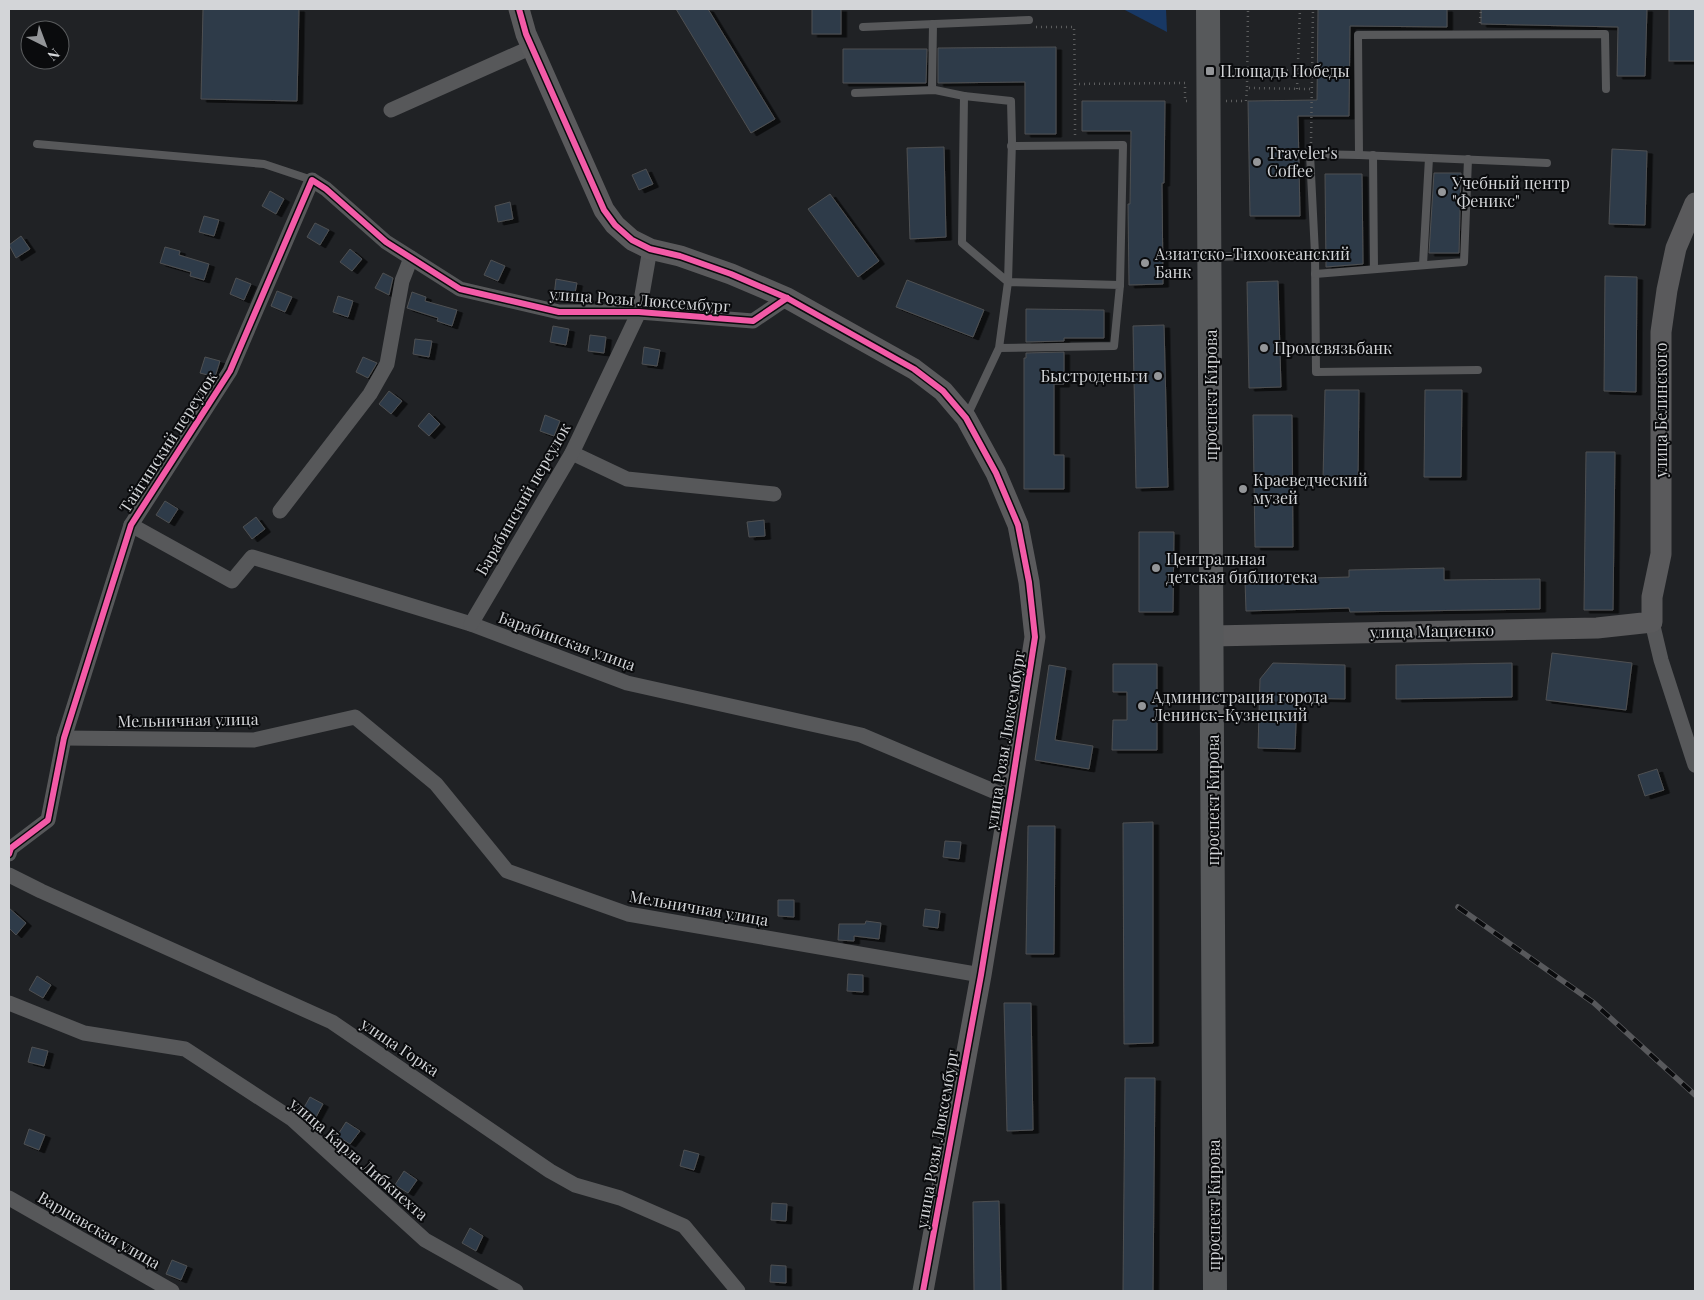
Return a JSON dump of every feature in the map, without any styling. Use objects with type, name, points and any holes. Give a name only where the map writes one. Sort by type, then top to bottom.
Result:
[{"type":"main road","name":"проспект Кирова","points":[[1208,9],[1215,1291]]},
{"type":"street","name":"улица Розы Люксембург","points":[[519,9],[532,47],[604,210],[615,225],[632,240],[650,249],[680,256],[731,274],[787,298],[914,368],[943,391],[966,418],[996,473],[1018,525],[1029,582],[1034,637],[981,975],[923,1291]]},
{"type":"street","points":[[391,110],[532,47]]},
{"type":"street","name":"улица Розы Люксембург","points":[[312,180],[386,242],[460,289],[469,292],[559,312],[639,312],[753,321],[787,298]]},
{"type":"street","name":"Тайгинский переулок","points":[[9,854],[11,848],[48,820],[64,738],[131,525],[230,371],[312,180]]},
{"type":"street","name":"улица Белинского","points":[[1652,622],[1652,597],[1661,554],[1661,332],[1676,248],[1695,203]]},
{"type":"street","name":"Барабинский переулок","points":[[470,624],[572,453],[639,312],[650,249]]},
{"type":"street","points":[[280,510],[370,394],[386,364],[402,281],[411,258]]},
{"type":"street","points":[[572,453],[627,479],[774,494]]},
{"type":"street","name":"Барабинская улица","points":[[131,525],[232,582],[252,557],[470,624],[627,683],[861,735],[1010,798]]},
{"type":"street","points":[[1652,622],[1661,660],[1695,765]]},
{"type":"street","name":"улица Мациенко","points":[[1212,636],[1598,628],[1652,622]]},
{"type":"street","name":"Мельничная улица","points":[[64,738],[254,740],[355,717],[436,784],[507,871],[628,914],[981,975]]},
{"type":"street","name":"улица Горка","points":[[9,876],[332,1022],[550,1171],[575,1185],[620,1198],[684,1226],[738,1291]]},
{"type":"street","name":"улица Карла Либкнехта","points":[[9,1003],[84,1033],[185,1049],[292,1120],[425,1240],[516,1291]]},
{"type":"street","name":"Варшавская улица","points":[[9,1198],[172,1291]]},
{"type":"lane","points":[[863,27],[1029,20]]},
{"type":"lane","points":[[932,90],[933,24]]},
{"type":"lane","points":[[1359,155],[1358,35],[1606,34],[1606,89]]},
{"type":"lane","points":[[855,93],[932,90],[964,96],[1011,100],[1008,282],[999,348],[966,418]]},
{"type":"lane","points":[[964,96],[962,243],[1008,282],[1120,285]]},
{"type":"lane","points":[[37,144],[264,164],[312,180]]},
{"type":"lane","points":[[999,348],[1114,346],[1120,285],[1123,145],[1011,146]]},
{"type":"lane","points":[[1478,370],[1316,372],[1315,254],[1310,154],[1547,163]]},
{"type":"lane","points":[[1373,155],[1374,269]]},
{"type":"lane","points":[[1424,265],[1429,158]]},
{"type":"lane","points":[[1315,274],[1464,262],[1468,159]]},
{"type":"lane","points":[[1210,257],[1315,254]]},
{"type":"path","points":[[1075,84],[1185,83],[1185,100],[1246,101],[1248,9]]},
{"type":"path","points":[[1297,89],[1300,9]]},
{"type":"path","points":[[1310,154],[1313,9]]},
{"type":"path","points":[[1480,35],[1481,9]]},
{"type":"path","points":[[1029,20],[1029,27],[1074,27],[1075,146]]},
{"type":"path","points":[[1247,71],[1298,70]]},
{"type":"path","points":[[1247,88],[1311,89]]},
{"type":"shaded area","points":[[1123,9],[1166,9],[1167,32]]},
{"type":"building","points":[[203,9],[299,9],[297,101],[201,99]]},
{"type":"building","points":[[676,9],[708,9],[775,119],[751,133]]},
{"type":"building","points":[[812,9],[841,9],[841,34],[812,34]]},
{"type":"building","points":[[1318,9],[1447,9],[1447,27],[1350,26],[1349,116],[1298,116],[1300,216],[1250,216],[1248,101],[1317,100]]},
{"type":"building","points":[[1481,9],[1647,9],[1645,76],[1617,76],[1618,27],[1481,24]]},
{"type":"building","points":[[1669,9],[1695,9],[1695,61],[1669,61]]},
{"type":"building","points":[[1056,47],[1056,134],[1025,134],[1025,82],[938,83],[938,48]]},
{"type":"building","points":[[843,49],[927,49],[926,83],[843,83]]},
{"type":"building","points":[[1082,101],[1165,101],[1164,183],[1162,183],[1163,284],[1129,285],[1128,204],[1130,204],[1131,131],[1082,131]]},
{"type":"building","points":[[944,147],[946,237],[910,239],[907,148]]},
{"type":"building","points":[[1612,149],[1647,151],[1645,225],[1609,224]]},
{"type":"building","points":[[646,169],[653,184],[639,190],[632,175]]},
{"type":"building","points":[[1434,173],[1461,173],[1459,253],[1429,253]]},
{"type":"building","points":[[1325,174],[1362,174],[1363,264],[1326,267]]},
{"type":"building","points":[[270,191],[284,199],[276,214],[262,206]]},
{"type":"building","points":[[830,194],[879,261],[858,277],[808,209]]},
{"type":"building","points":[[510,202],[513,219],[498,222],[495,206]]},
{"type":"building","points":[[204,216],[219,220],[214,236],[199,232]]},
{"type":"building","points":[[315,223],[329,230],[320,245],[307,237]]},
{"type":"building","points":[[21,236],[30,249],[16,258],[9,245]]},
{"type":"building","points":[[165,247],[180,251],[179,255],[209,264],[204,280],[190,276],[191,272],[160,263]]},
{"type":"building","points":[[350,249],[362,259],[352,271],[340,262]]},
{"type":"building","points":[[491,260],[505,266],[498,281],[484,275]]},
{"type":"building","points":[[383,273],[393,278],[389,295],[375,288]]},
{"type":"building","points":[[1605,276],[1637,277],[1636,392],[1604,391]]},
{"type":"building","points":[[236,278],[251,284],[244,300],[230,294]]},
{"type":"building","points":[[556,279],[577,283],[574,298],[554,296]]},
{"type":"building","points":[[907,280],[984,310],[973,337],[896,307]]},
{"type":"building","points":[[1278,281],[1281,387],[1249,388],[1247,282]]},
{"type":"building","points":[[277,291],[292,297],[285,312],[271,306]]},
{"type":"building","points":[[412,292],[426,297],[425,301],[457,310],[452,326],[437,321],[438,318],[407,308]]},
{"type":"building","points":[[338,296],[353,301],[348,317],[333,312]]},
{"type":"building","points":[[1026,309],[1104,310],[1104,338],[1064,338],[1064,341],[1026,342]]},
{"type":"building","points":[[1164,325],[1168,487],[1136,488],[1133,326]]},
{"type":"building","points":[[553,326],[569,329],[566,345],[550,342]]},
{"type":"building","points":[[590,335],[606,337],[604,353],[588,351]]},
{"type":"building","points":[[415,339],[432,341],[429,357],[413,354]]},
{"type":"building","points":[[644,347],[660,350],[657,366],[642,364]]},
{"type":"building","points":[[1064,352],[1064,384],[1054,384],[1054,455],[1064,455],[1064,489],[1024,489],[1024,358],[1026,358],[1026,353]]},
{"type":"building","points":[[205,357],[220,361],[215,377],[200,373]]},
{"type":"building","points":[[363,357],[377,363],[368,378],[356,372]]},
{"type":"building","points":[[1325,390],[1359,390],[1358,479],[1323,479]]},
{"type":"building","points":[[1425,390],[1462,390],[1461,477],[1424,477]]},
{"type":"building","points":[[389,391],[402,401],[391,414],[379,404]]},
{"type":"building","points":[[429,413],[440,424],[429,436],[418,426]]},
{"type":"building","points":[[545,415],[560,421],[554,436],[540,431]]},
{"type":"building","points":[[1253,415],[1292,415],[1293,547],[1255,547]]},
{"type":"building","points":[[1586,452],[1615,452],[1613,610],[1584,610]]},
{"type":"building","points":[[165,501],[178,509],[169,523],[156,515]]},
{"type":"building","points":[[256,517],[265,529],[252,539],[243,527]]},
{"type":"building","points":[[764,520],[765,536],[749,537],[747,522]]},
{"type":"building","points":[[1139,532],[1174,532],[1173,612],[1139,612]]},
{"type":"building","points":[[1444,568],[1444,580],[1540,579],[1540,609],[1350,612],[1349,608],[1246,611],[1245,580],[1349,577],[1349,570]]},
{"type":"building","points":[[1552,653],[1632,663],[1626,710],[1546,700]]},
{"type":"building","points":[[1273,663],[1345,665],[1345,699],[1297,698],[1295,749],[1258,748],[1260,679]]},
{"type":"building","points":[[1512,663],[1512,697],[1396,699],[1396,665]]},
{"type":"building","name":"Администрация города Ленинск-Кузнецкий","points":[[1113,664],[1157,664],[1157,750],[1112,750],[1113,720],[1127,720],[1127,692],[1113,692]]},
{"type":"building","points":[[1049,665],[1066,668],[1055,740],[1093,746],[1089,769],[1035,760]]},
{"type":"building","points":[[1657,769],[1664,790],[1645,796],[1638,775]]},
{"type":"building","points":[[1153,822],[1153,1043],[1124,1044],[1123,823]]},
{"type":"building","points":[[1028,826],[1055,826],[1054,954],[1026,954]]},
{"type":"building","points":[[945,841],[961,842],[959,859],[943,857]]},
{"type":"building","points":[[778,900],[794,900],[794,917],[778,916]]},
{"type":"building","points":[[9,908],[26,923],[16,935],[9,928]]},
{"type":"building","points":[[925,909],[940,911],[938,928],[923,926]]},
{"type":"building","points":[[866,921],[881,923],[879,939],[854,936],[854,941],[838,940],[839,924],[865,924]]},
{"type":"building","points":[[848,974],[863,975],[863,992],[847,991]]},
{"type":"building","points":[[37,976],[51,985],[43,998],[29,990]]},
{"type":"building","points":[[1004,1003],[1031,1003],[1033,1130],[1007,1131]]},
{"type":"building","points":[[32,1047],[48,1051],[44,1066],[28,1062]]},
{"type":"building","points":[[1125,1078],[1155,1078],[1153,1291],[1123,1291]]},
{"type":"building","points":[[310,1097],[323,1104],[315,1119],[302,1111]]},
{"type":"building","points":[[346,1122],[360,1131],[350,1144],[337,1136]]},
{"type":"building","points":[[29,1129],[45,1135],[39,1150],[24,1144]]},
{"type":"building","points":[[684,1150],[699,1154],[694,1170],[680,1166]]},
{"type":"building","points":[[404,1171],[417,1180],[408,1193],[395,1185]]},
{"type":"building","points":[[999,1201],[1001,1291],[974,1291],[973,1202]]},
{"type":"building","points":[[772,1203],[787,1204],[786,1221],[771,1220]]},
{"type":"building","points":[[470,1228],[483,1236],[476,1251],[462,1243]]},
{"type":"building","points":[[172,1260],[187,1266],[181,1280],[166,1274]]},
{"type":"building","points":[[771,1265],[786,1266],[786,1283],[770,1282]]},
{"type":"railway","points":[[1458,907],[1594,1003],[1695,1095]]},
{"type":"cycle path","points":[[519,9],[526,34],[604,210],[615,225],[632,240],[650,249],[680,256],[731,274],[787,298],[914,369],[943,391],[966,418],[996,473],[1018,525],[1029,582],[1035,637],[981,975],[923,1291]]},
{"type":"cycle path","points":[[9,854],[11,848],[48,820],[64,738],[131,525],[230,371],[312,180],[326,189],[386,242],[460,289],[559,312],[639,312],[753,321],[787,298]]},
{"type":"place","name":"Площадь Победы","points":[[1210,71]]},
{"type":"place","name":"Traveler's Coffee","points":[[1257,162]]},
{"type":"place","name":"Учебный центр \"Феникс\"","points":[[1442,192]]},
{"type":"place","name":"Азиатско-Тихоокеанский Банк","points":[[1145,263]]},
{"type":"place","name":"Промсвязьбанк","points":[[1264,348]]},
{"type":"place","name":"Быстроденьги","points":[[1158,376]]},
{"type":"place","name":"Краеведческий музей","points":[[1243,489]]},
{"type":"place","name":"Центральная детская библиотека","points":[[1156,568]]},
{"type":"place","name":"Администрация города Ленинск-Кузнецкий","points":[[1142,706]]}]
